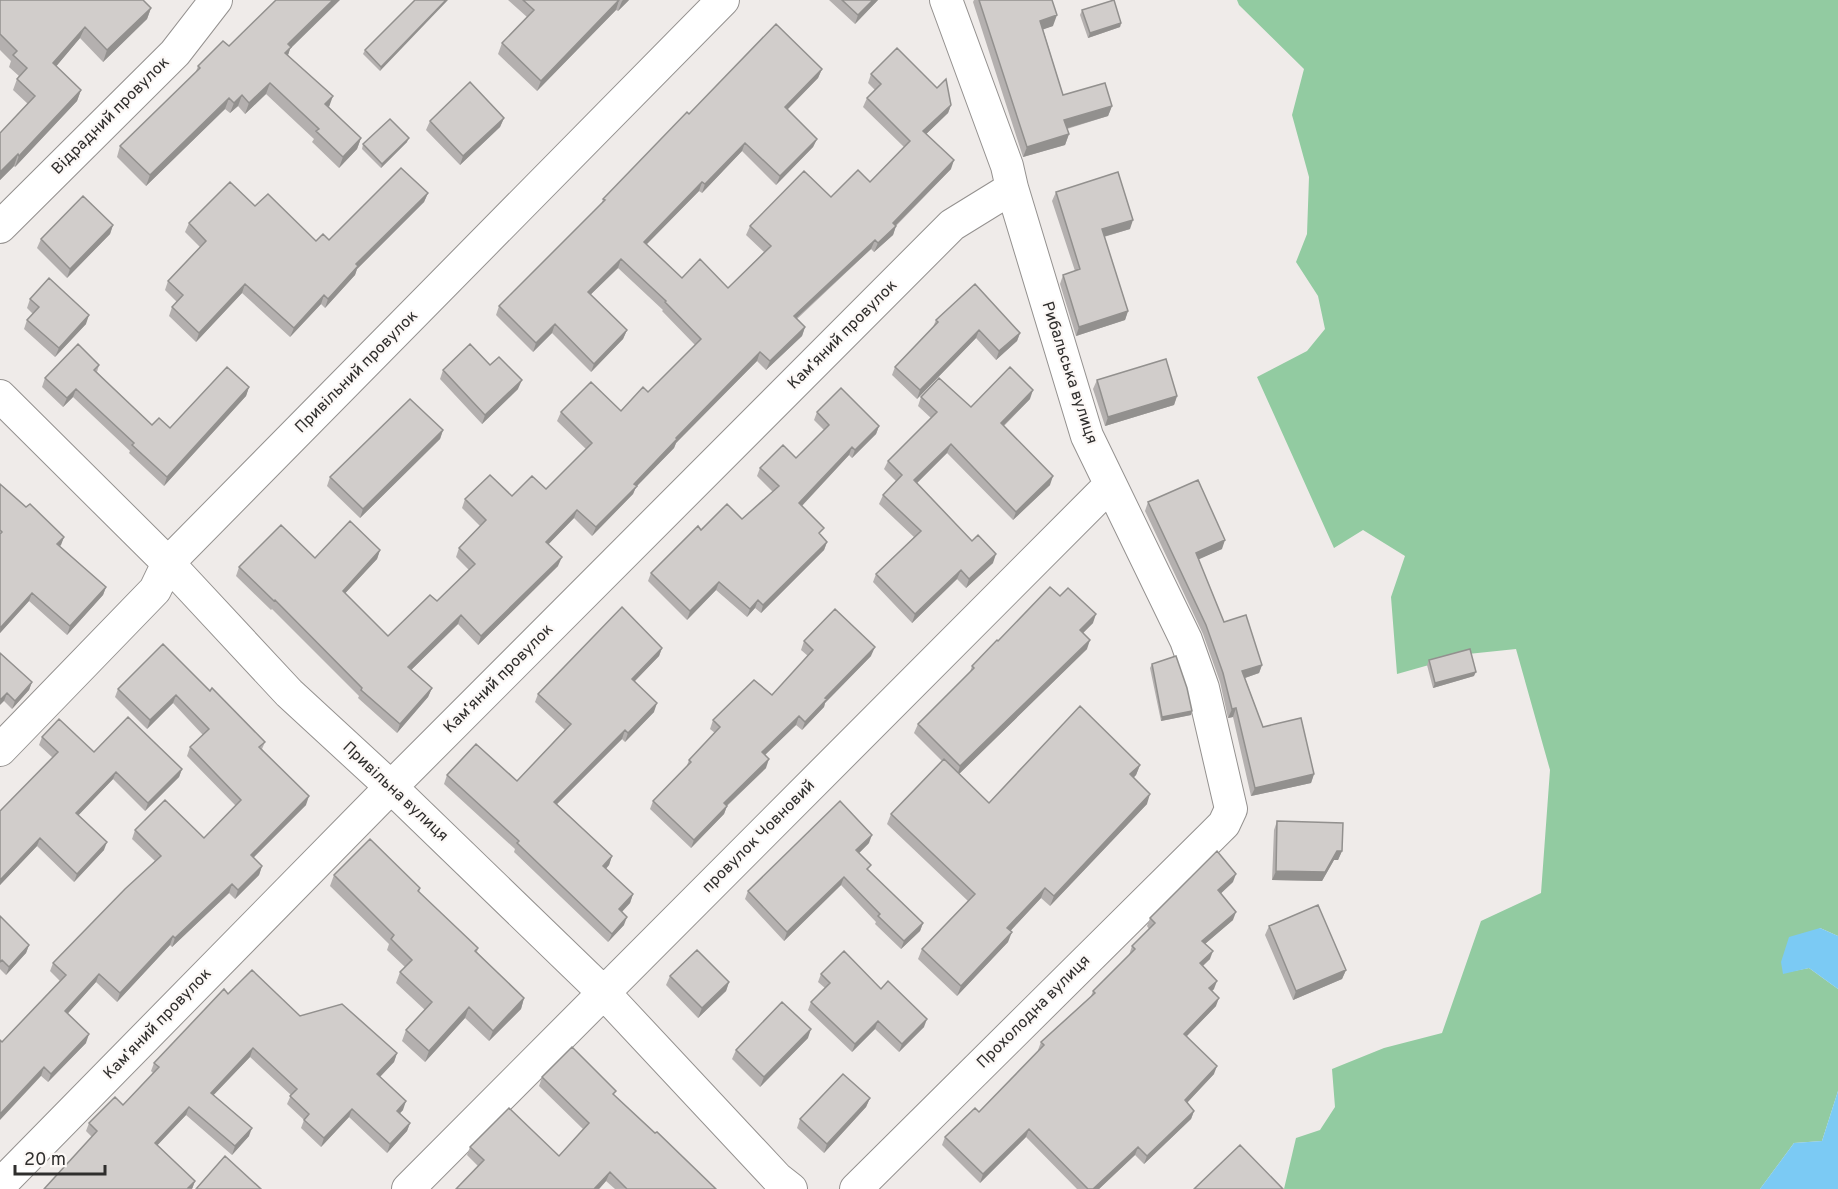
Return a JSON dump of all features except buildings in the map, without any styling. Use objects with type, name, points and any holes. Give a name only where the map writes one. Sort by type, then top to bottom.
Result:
[{"type":"street","name":"Привільний провулок","points":[[0,750],[155,590],[168,563],[723,0]]},
{"type":"street","name":"Рибальська вулиця","points":[[946,0],[1007,166],[1087,436],[1186,640],[1203,688],[1231,809],[1224,824],[1212,836]]},
{"type":"street","name":"Відрадний провулок","points":[[0,227],[175,54],[213,1]]},
{"type":"street","name":"Камʼяний провулок","points":[[0,1185],[391,787],[952,225],[1012,188]]},
{"type":"street","name":"Привільна вулиця","points":[[0,396],[168,563],[289,693],[391,787],[604,993],[777,1178],[791,1189]]},
{"type":"street","name":"провулок Човновий","points":[[408,1189],[1110,485]]},
{"type":"street","name":"Прохолодна вулиця","points":[[856,1189],[1212,836]]},
{"type":"green space","points":[[1237,0],[1838,0],[1838,936],[1820,928],[1783,973],[1809,968],[1838,989],[1838,1091],[1822,1141],[1794,1143],[1760,1189],[1284,1189],[1296,1138],[1320,1130],[1335,1107],[1332,1069],[1384,1048],[1442,1033],[1481,921],[1541,893],[1550,770],[1516,649],[1468,654],[1397,674],[1391,597],[1405,556],[1363,530],[1334,548],[1257,377],[1307,351],[1325,329],[1318,296],[1296,262],[1307,234],[1309,177],[1292,115],[1304,69],[1239,5]]},
{"type":"water","points":[[1820,928],[1838,936],[1838,989],[1809,968],[1783,974],[1781,962],[1789,937]]},
{"type":"water","points":[[1838,1091],[1838,1189],[1760,1189],[1794,1143],[1822,1141]]}]
